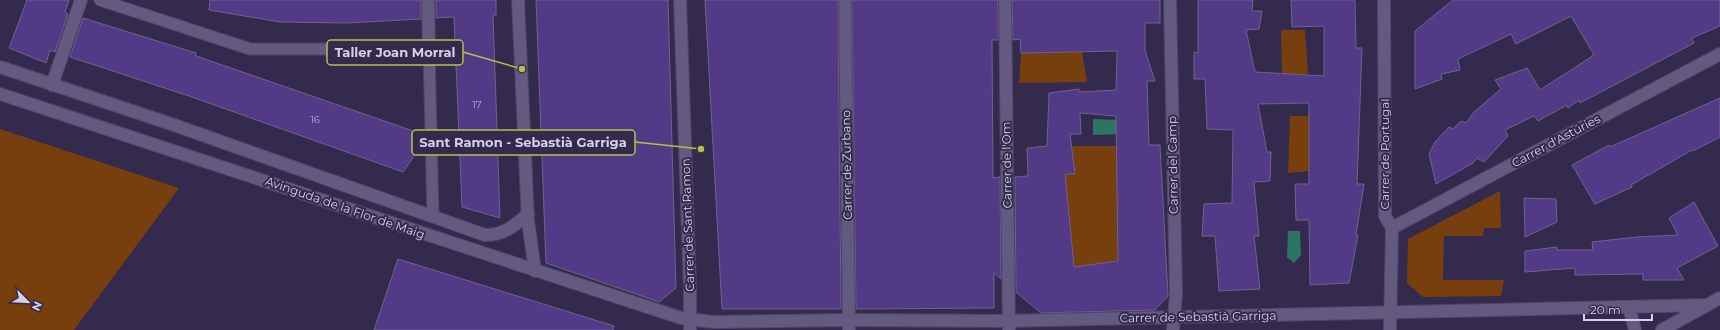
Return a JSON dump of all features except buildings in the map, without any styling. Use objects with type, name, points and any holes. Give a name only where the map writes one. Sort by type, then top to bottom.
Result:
[{"type":"street","points":[[52,84],[81,0]]},
{"type":"street","points":[[428,0],[429,49]]},
{"type":"street","points":[[518,0],[528,214],[535,272]]},
{"type":"street","name":"Carrer de Sant Ramon","points":[[680,0],[690,325]]},
{"type":"street","name":"Carrer de Zurbano","points":[[845,0],[849,325]]},
{"type":"street","name":"Carrer de l'Om","points":[[1005,0],[1009,325]]},
{"type":"street","name":"Carrer del Camp","points":[[1170,0],[1176,294],[1173,324]]},
{"type":"street","name":"Carrer de Portugal","points":[[1384,0],[1385,216],[1392,228],[1390,330]]},
{"type":"street","name":"Carrer d'Astúries","points":[[1392,228],[1720,54]]},
{"type":"street","name":"Avinguda de la Flor de Maig","points":[[0,67],[174,125],[485,235],[496,235],[510,230],[528,214]]},
{"type":"street","name":"Avinguda de la Flor de Maig","points":[[0,94],[535,272],[681,318],[690,325]]},
{"type":"street","points":[[1662,330],[1720,298]]},
{"type":"street","name":"Carrer de Sebastià Garriga","points":[[690,325],[713,322],[849,325],[1173,324],[1390,312],[1706,305]]},
{"type":"street","points":[[1629,307],[1635,330]]},
{"type":"lane","points":[[100,0],[250,49],[429,49],[433,217]]},
{"type":"shaded area","points":[[1281,30],[1305,30],[1308,74],[1282,74]]},
{"type":"shaded area","points":[[1082,51],[1087,82],[1019,83],[1021,53]]},
{"type":"shaded area","points":[[1290,116],[1309,116],[1309,171],[1288,173]]},
{"type":"shaded area","points":[[1093,119],[1119,120],[1120,134],[1093,135]]},
{"type":"shaded area","points":[[0,129],[179,188],[74,330],[0,330]]},
{"type":"shaded area","points":[[1072,146],[1117,146],[1119,263],[1074,267],[1063,174],[1075,173]]},
{"type":"shaded area","points":[[1500,191],[1501,228],[1484,228],[1483,236],[1444,236],[1443,280],[1504,280],[1501,296],[1423,297],[1407,283],[1408,239]]},
{"type":"shaded area","points":[[1288,231],[1300,231],[1301,255],[1294,263],[1287,257]]},
{"type":"place","name":"Taller Joan Morral","points":[[522,69]]},
{"type":"place","name":"Sant Ramon - Sebastià Garriga","points":[[701,149]]}]
